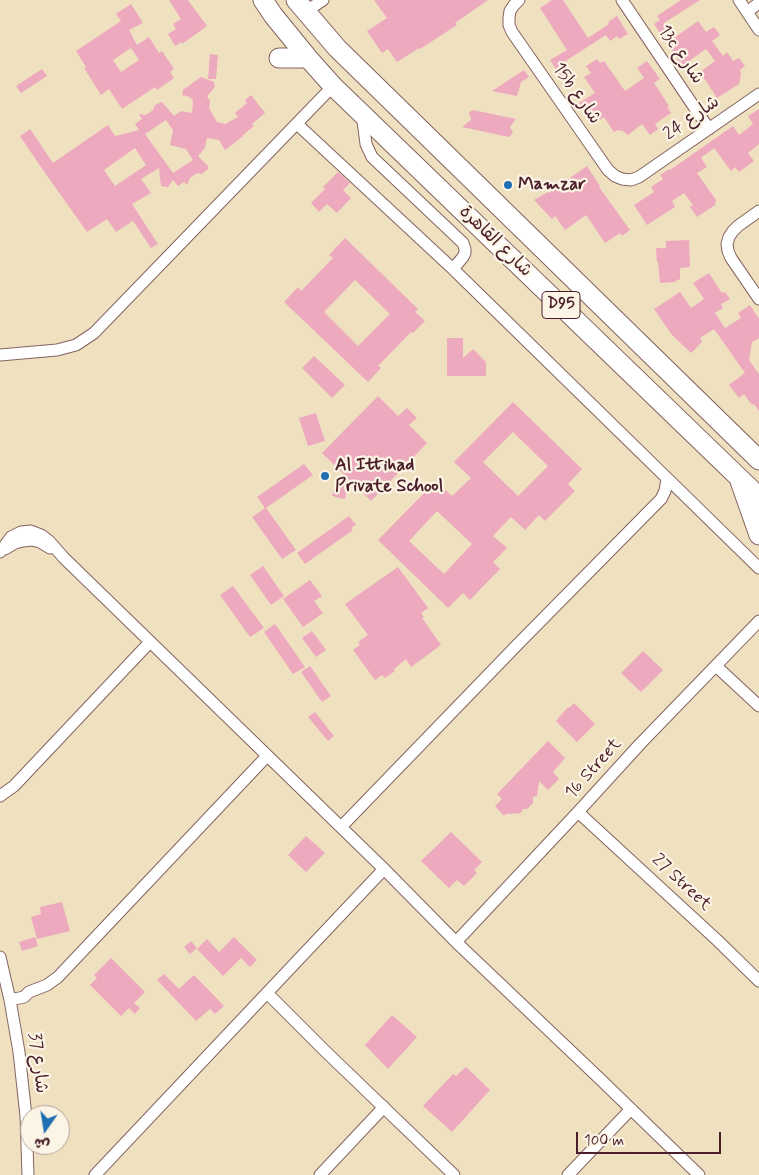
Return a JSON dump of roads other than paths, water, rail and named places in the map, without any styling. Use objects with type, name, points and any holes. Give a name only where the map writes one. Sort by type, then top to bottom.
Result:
[{"type":"main road","name":"شارع القاهرة","points":[[263,0],[273,16],[333,86],[759,497]]},
{"type":"main road","name":"شارع القاهرة","points":[[301,6],[337,48],[759,460]]},
{"type":"main road","points":[[279,58],[308,58]]},
{"type":"main road","points":[[433,183],[460,198],[553,284],[562,282],[565,277],[562,267]]},
{"type":"main road","points":[[739,477],[759,535]]},
{"type":"street","points":[[301,6],[323,0]]},
{"type":"street","name":"15b شارع","points":[[519,0],[510,11],[509,25],[512,32],[608,170],[615,176],[631,180],[639,178],[646,173]]},
{"type":"street","name":"13c شارع","points":[[622,0],[708,129]]},
{"type":"street","points":[[739,0],[759,30]]},
{"type":"street","points":[[746,12],[759,3]]},
{"type":"street","points":[[0,355],[57,350],[76,345],[94,333],[333,86]]},
{"type":"street","name":"شارع 24","points":[[646,173],[759,94]]},
{"type":"street","points":[[362,114],[366,144],[372,157],[463,243],[465,249],[464,257],[453,269]]},
{"type":"street","points":[[297,124],[453,269],[759,568]]},
{"type":"street","points":[[759,212],[732,231],[728,244],[731,258],[759,299]]},
{"type":"street","points":[[341,827],[661,500],[666,491],[667,479]]},
{"type":"street","points":[[661,500],[684,495]]},
{"type":"street","points":[[0,553],[11,537],[21,532],[41,535],[49,541],[64,558],[384,869],[456,942],[699,1175]]},
{"type":"street","name":"16 Street","points":[[456,942],[640,744],[759,621]]},
{"type":"street","points":[[0,796],[14,786],[150,642]]},
{"type":"street","points":[[716,666],[759,706]]},
{"type":"street","points":[[9,996],[24,997],[29,992],[47,985],[58,977],[267,756]]},
{"type":"street","name":"27 Street","points":[[578,812],[759,981]]},
{"type":"street","points":[[95,1175],[384,869]]},
{"type":"street","name":"شارع 37","points":[[0,957],[9,996],[23,1082],[28,1175]]},
{"type":"street","points":[[267,993],[454,1175]]},
{"type":"street","points":[[320,1175],[384,1107]]},
{"type":"street","points":[[568,1175],[631,1109]]},
{"type":"place","name":"Mamzar","points":[[508,185]]},
{"type":"place","name":"Al Ittihad Private School","points":[[325,476]]}]
